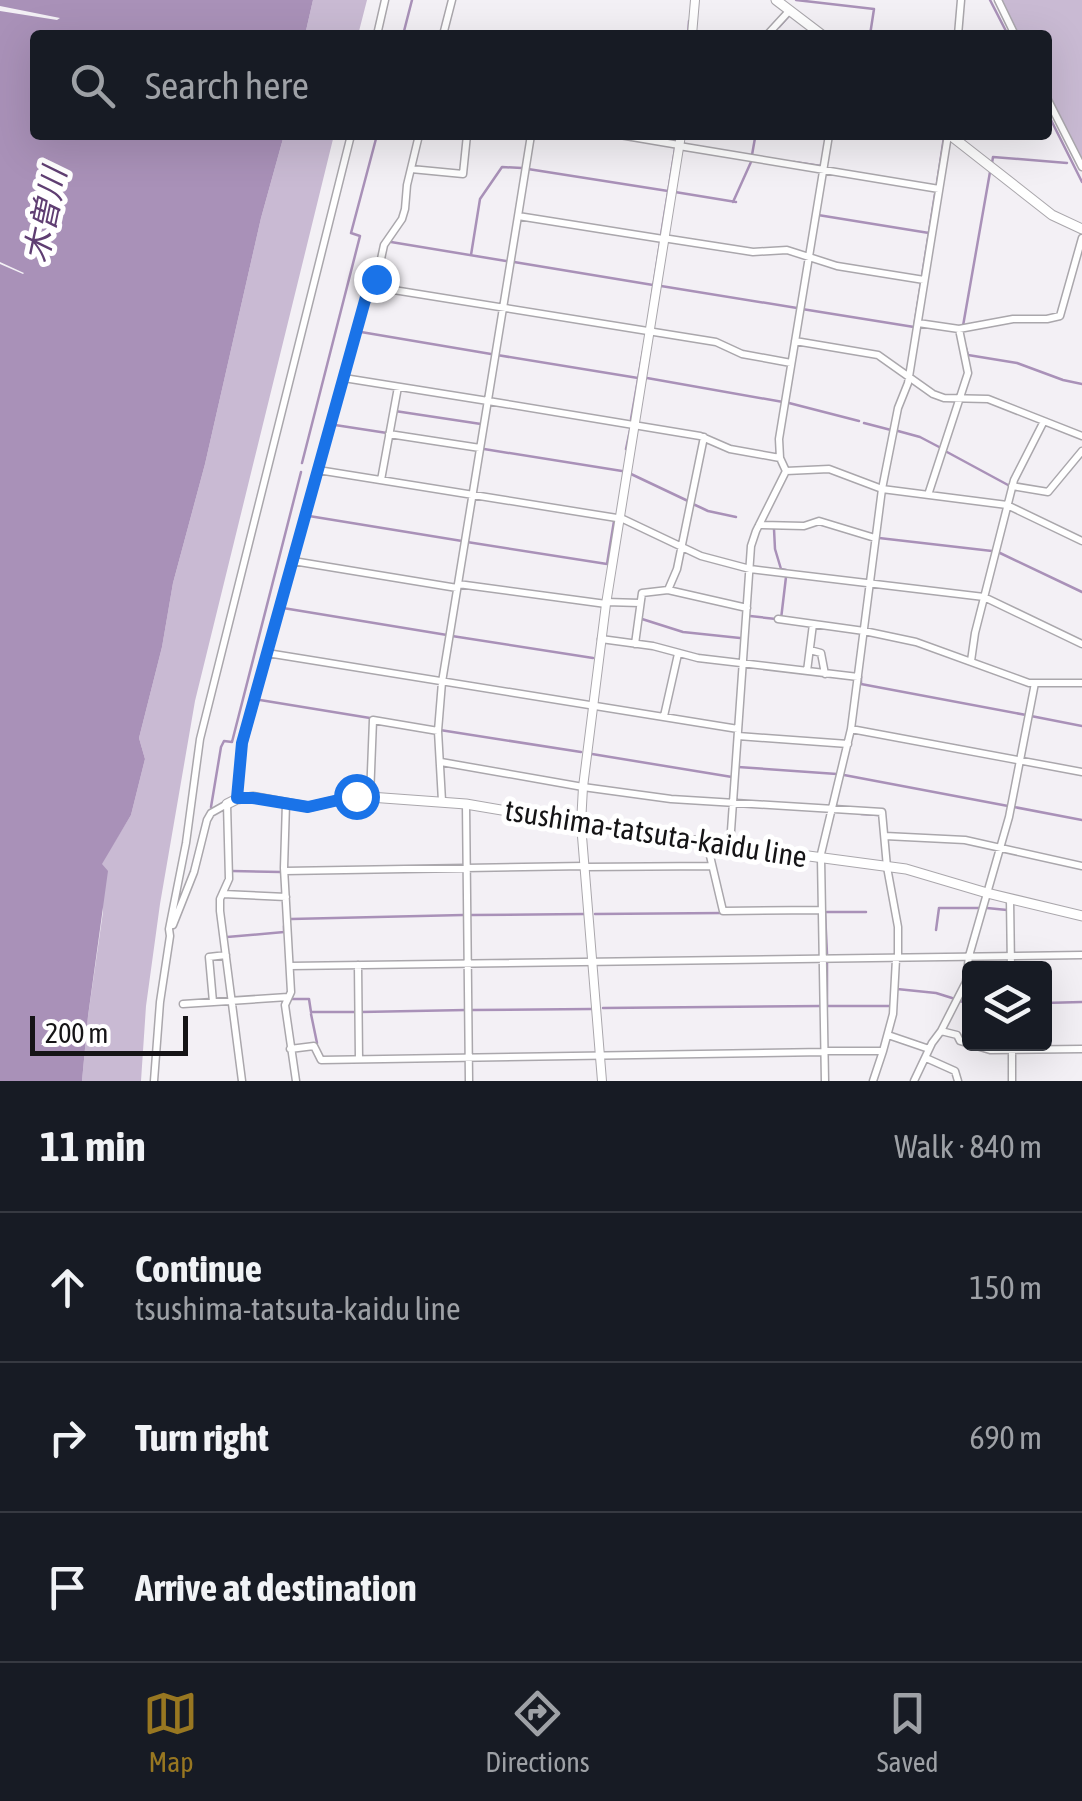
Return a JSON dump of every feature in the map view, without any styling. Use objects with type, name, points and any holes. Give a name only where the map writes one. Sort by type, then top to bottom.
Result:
[{"type":"main road","points":[[776,0],[816,30]]},
{"type":"main road","points":[[955,140],[1052,215],[1082,229]]},
{"type":"main road","name":"tsushima-tatsuta-kaidu line","points":[[232,801],[253,798],[308,807],[356,796],[466,804],[707,843],[922,872],[1082,916]]},
{"type":"street","points":[[378,30],[385,0]]},
{"type":"street","points":[[444,30],[452,0]]},
{"type":"street","points":[[693,30],[696,0]]},
{"type":"street","points":[[958,30],[961,0]]},
{"type":"street","points":[[998,0],[1013,30]]},
{"type":"street","points":[[771,30],[790,10]]},
{"type":"street","points":[[1052,111],[1082,167]]},
{"type":"street","points":[[154,1081],[169,929],[200,740],[350,140]]},
{"type":"street","points":[[375,286],[384,245],[406,209],[418,140]]},
{"type":"street","points":[[411,168],[463,174],[466,140]]},
{"type":"street","points":[[442,802],[438,731],[442,682],[529,140]]},
{"type":"street","points":[[786,471],[780,458],[779,438],[827,140]]},
{"type":"street","points":[[825,1081],[820,858],[852,729],[882,489],[898,408],[909,376],[948,140]]},
{"type":"street","points":[[602,1081],[581,824],[583,787],[606,603],[680,142],[938,188]]},
{"type":"street","points":[[518,216],[753,252],[788,250],[837,266],[924,280]]},
{"type":"street","points":[[918,323],[959,329],[1013,319],[1060,316],[1082,238]]},
{"type":"street","points":[[242,1081],[220,911],[229,879],[232,801],[242,743],[369,286],[716,342],[742,354],[791,363]]},
{"type":"street","points":[[928,495],[968,370],[959,329]]},
{"type":"street","points":[[795,341],[874,354],[933,394],[988,399],[1082,436]]},
{"type":"street","points":[[344,378],[634,424],[704,437],[730,449],[780,458]]},
{"type":"street","points":[[381,480],[398,387]]},
{"type":"street","points":[[970,661],[1012,486],[1044,421]]},
{"type":"street","points":[[390,434],[480,448]]},
{"type":"street","points":[[668,590],[677,569],[704,437]]},
{"type":"street","points":[[1012,486],[1048,492],[1082,452]]},
{"type":"street","points":[[786,471],[829,469],[882,489],[1008,505],[1082,540]]},
{"type":"street","points":[[318,470],[619,519],[701,556],[750,568],[984,597],[1082,644]]},
{"type":"street","points":[[730,846],[751,546],[786,471]]},
{"type":"street","points":[[759,525],[804,526],[818,520],[876,538]]},
{"type":"street","points":[[293,561],[458,586],[640,604]]},
{"type":"street","points":[[635,644],[642,593],[668,590],[747,608]]},
{"type":"street","points":[[778,620],[916,642],[1034,684],[1082,684]]},
{"type":"street","points":[[808,672],[813,624]]},
{"type":"street","points":[[601,638],[743,664],[858,677]]},
{"type":"street","points":[[810,650],[821,653],[825,674]]},
{"type":"street","points":[[268,653],[738,732],[848,744]]},
{"type":"street","points":[[664,717],[678,654]]},
{"type":"street","points":[[914,1081],[966,982],[969,956],[1008,817],[1034,684]]},
{"type":"street","points":[[370,797],[373,720],[438,731]]},
{"type":"street","points":[[852,729],[1082,772]]},
{"type":"street","points":[[441,762],[671,799],[882,812],[898,928],[897,958],[893,1014],[873,1081]]},
{"type":"street","points":[[169,929],[194,872],[211,813],[232,801]]},
{"type":"street","points":[[286,803],[285,871],[292,992],[285,1005],[296,1081]]},
{"type":"street","points":[[466,804],[469,1081]]},
{"type":"street","points":[[885,836],[966,840],[1082,866]]},
{"type":"street","points":[[707,843],[723,911],[822,910]]},
{"type":"street","points":[[285,871],[712,866]]},
{"type":"street","points":[[223,894],[286,897]]},
{"type":"street","points":[[1010,899],[1011,961]]},
{"type":"street","points":[[213,1002],[208,958],[226,955]]},
{"type":"street","points":[[290,966],[1082,955]]},
{"type":"street","points":[[358,965],[359,1059]]},
{"type":"street","points":[[183,1004],[288,997]]},
{"type":"street","points":[[941,1030],[962,1042]]},
{"type":"street","points":[[888,1035],[930,1049]]},
{"type":"street","points":[[290,1049],[314,1046],[321,1060],[883,1051]]},
{"type":"street","points":[[1052,1048],[1082,1049]]},
{"type":"street","points":[[1012,1051],[1012,1081]]},
{"type":"street","points":[[926,1058],[954,1071],[958,1081]]},
{"type":"shaded area","points":[[313,0],[367,0],[359,30],[306,30]]},
{"type":"shaded area","points":[[1000,0],[1082,0],[1082,163],[1052,103],[1052,30],[1015,30]]},
{"type":"shaded area","points":[[283,140],[333,140],[195,701],[160,904],[146,1006],[141,1081],[82,1081],[103,912],[101,864],[131,815],[145,759],[139,738]]},
{"type":"water","name":"木曽川","points":[[0,0],[313,0],[306,30],[30,30],[30,140],[283,140],[173,583],[139,738],[145,759],[131,815],[102,864],[108,871],[82,1081],[0,1081],[0,264],[24,273],[0,262],[0,11],[60,18],[0,6]]},
{"type":"waterway","points":[[404,30],[412,0]]},
{"type":"waterway","points":[[796,0],[874,9],[871,30]]},
{"type":"waterway","points":[[990,0],[1005,30]]},
{"type":"waterway","points":[[779,27],[788,17]]},
{"type":"waterway","points":[[688,30],[689,21]]},
{"type":"waterway","points":[[1052,122],[1082,182]]},
{"type":"waterway","points":[[302,463],[360,236],[351,233],[376,140]]},
{"type":"waterway","points":[[752,155],[755,140]]},
{"type":"waterway","points":[[937,183],[944,140]]},
{"type":"waterway","points":[[661,235],[675,149]]},
{"type":"waterway","points":[[992,163],[993,157],[1067,163]]},
{"type":"waterway","points":[[733,202],[751,162]]},
{"type":"waterway","points":[[794,162],[821,166]]},
{"type":"waterway","points":[[471,255],[480,199],[502,167],[522,168]]},
{"type":"waterway","points":[[528,169],[668,191]]},
{"type":"waterway","points":[[963,326],[990,172]]},
{"type":"waterway","points":[[675,192],[736,202]]},
{"type":"waterway","points":[[922,276],[935,194]]},
{"type":"waterway","points":[[818,215],[929,233]]},
{"type":"waterway","points":[[391,242],[506,261]]},
{"type":"waterway","points":[[651,301],[660,243]]},
{"type":"waterway","points":[[514,262],[653,285]]},
{"type":"waterway","points":[[802,309],[914,327],[921,283]]},
{"type":"waterway","points":[[661,286],[797,308]]},
{"type":"waterway","points":[[361,332],[491,354]]},
{"type":"waterway","points":[[966,348],[968,355],[1017,363],[1082,384]]},
{"type":"waterway","points":[[631,419],[643,351]]},
{"type":"waterway","points":[[497,355],[638,378]]},
{"type":"waterway","points":[[647,378],[783,402]]},
{"type":"waterway","points":[[789,403],[859,421]]},
{"type":"waterway","points":[[395,411],[481,424]]},
{"type":"waterway","points":[[864,423],[891,430]]},
{"type":"waterway","points":[[335,425],[387,431]]},
{"type":"waterway","points":[[626,449],[630,430]]},
{"type":"waterway","points":[[898,431],[941,448]]},
{"type":"waterway","points":[[484,449],[622,471]]},
{"type":"waterway","points":[[947,452],[1008,485]]},
{"type":"waterway","points":[[211,807],[221,747],[224,741],[232,742],[301,472]]},
{"type":"waterway","points":[[631,474],[688,501]]},
{"type":"waterway","points":[[693,504],[736,517]]},
{"type":"waterway","points":[[309,516],[462,541]]},
{"type":"waterway","points":[[467,542],[607,564],[614,521]]},
{"type":"waterway","points":[[774,529],[775,549],[781,569],[786,570]]},
{"type":"waterway","points":[[879,538],[992,551]]},
{"type":"waterway","points":[[1000,553],[1082,592]]},
{"type":"waterway","points":[[781,619],[786,577]]},
{"type":"waterway","points":[[283,608],[447,635]]},
{"type":"waterway","points":[[750,616],[776,619]]},
{"type":"waterway","points":[[642,619],[683,632],[740,638]]},
{"type":"waterway","points":[[452,636],[593,658]]},
{"type":"waterway","points":[[861,676],[861,684],[1026,715]]},
{"type":"waterway","points":[[260,700],[370,718]]},
{"type":"waterway","points":[[1031,716],[1082,726]]},
{"type":"waterway","points":[[440,730],[581,752]]},
{"type":"waterway","points":[[592,754],[732,777]]},
{"type":"waterway","points":[[738,767],[837,774]]},
{"type":"waterway","points":[[844,775],[1008,806]]},
{"type":"waterway","points":[[1014,807],[1082,820]]},
{"type":"waterway","points":[[861,814],[878,815]]},
{"type":"waterway","points":[[232,871],[281,872]]},
{"type":"waterway","points":[[936,930],[939,908],[980,908]]},
{"type":"waterway","points":[[987,908],[1007,910]]},
{"type":"waterway","points":[[825,912],[827,954]]},
{"type":"waterway","points":[[827,912],[866,912]]},
{"type":"waterway","points":[[595,914],[724,913]]},
{"type":"waterway","points":[[471,915],[584,914]]},
{"type":"waterway","points":[[291,919],[463,915]]},
{"type":"waterway","points":[[227,937],[284,932],[284,926]]},
{"type":"waterway","points":[[827,962],[827,1006],[890,1006]]},
{"type":"waterway","points":[[897,989],[952,998]]},
{"type":"waterway","points":[[291,999],[309,999],[311,1012],[357,1012]]},
{"type":"waterway","points":[[1052,1003],[1082,1002]]},
{"type":"waterway","points":[[603,1008],[821,1006]]},
{"type":"waterway","points":[[472,1010],[591,1009]]},
{"type":"waterway","points":[[361,1012],[466,1010]]},
{"type":"waterway","points":[[311,1014],[316,1044]]},
{"type":"route","points":[[356,796],[308,807],[237,798],[242,743],[369,286],[375,286],[376,279]]}]
